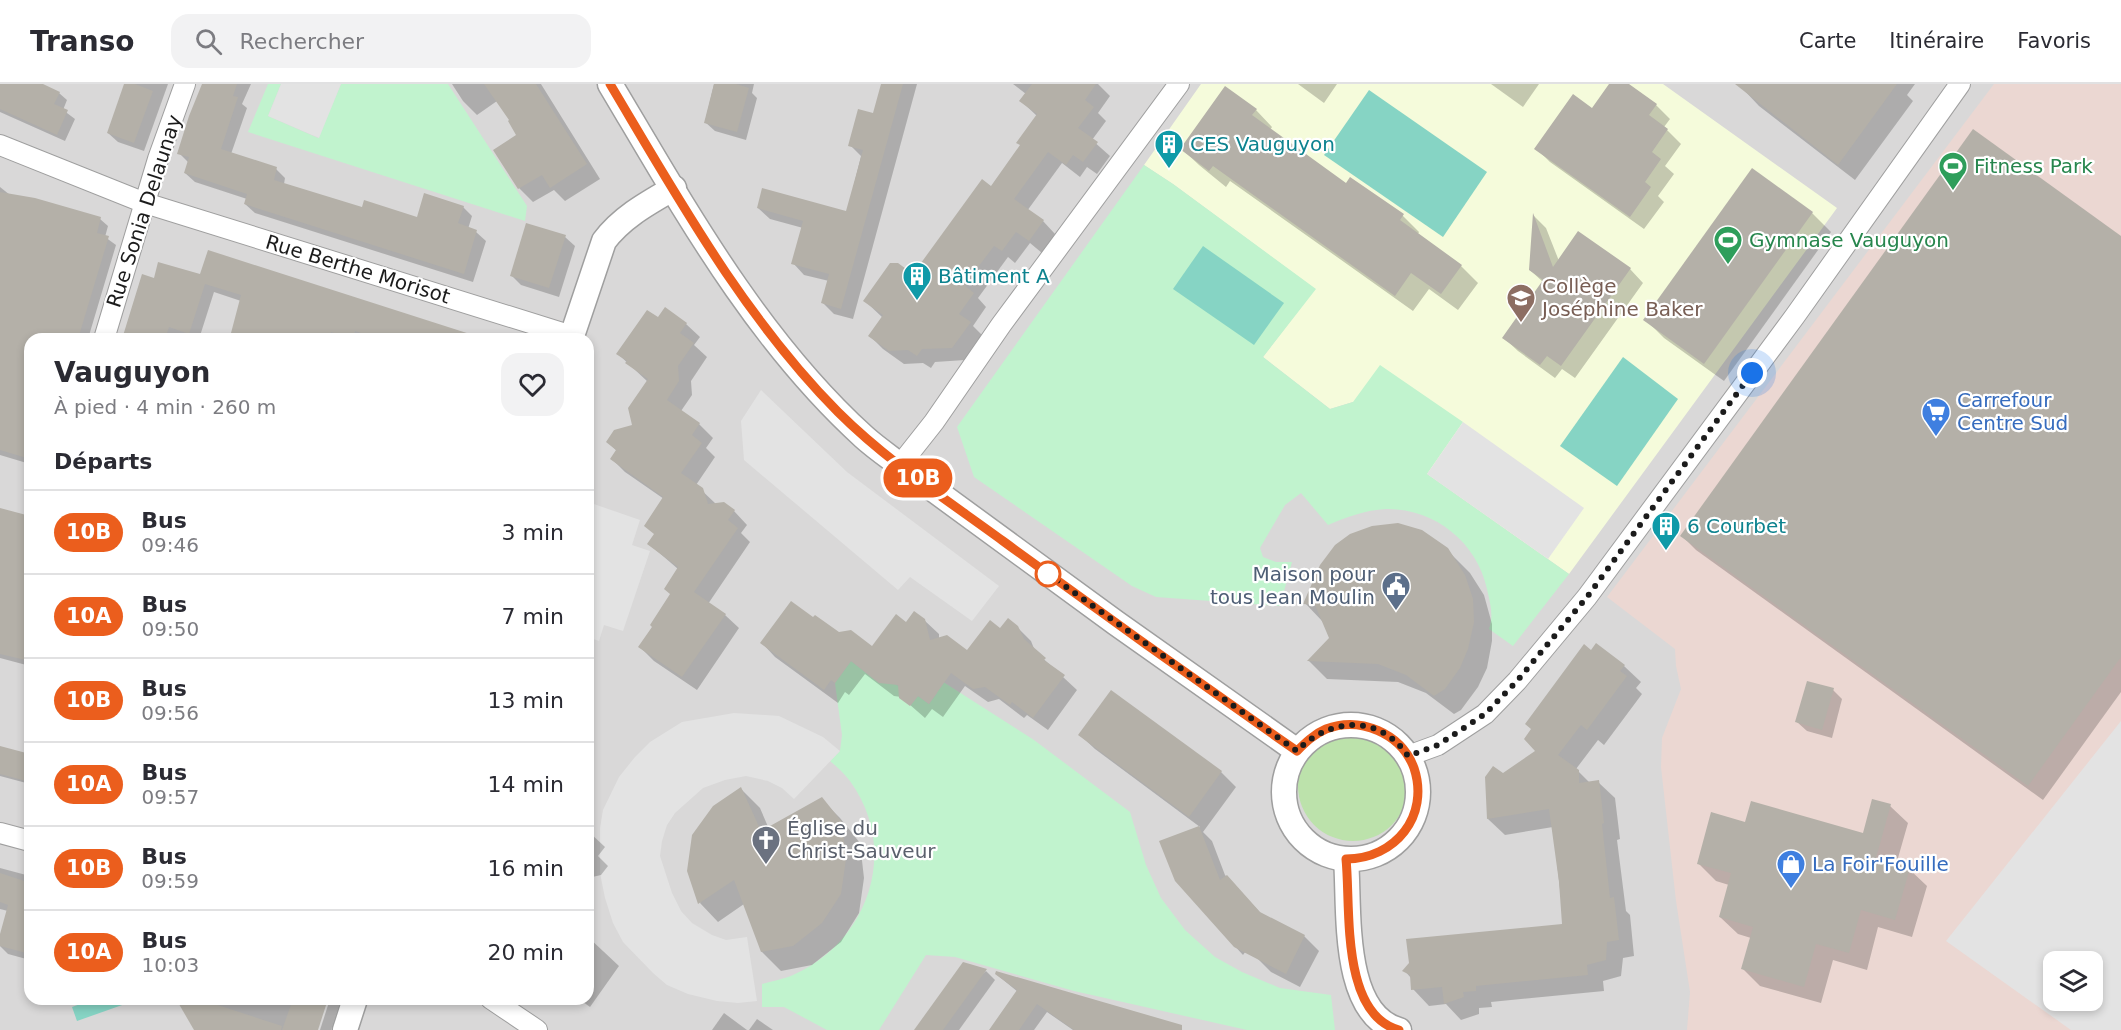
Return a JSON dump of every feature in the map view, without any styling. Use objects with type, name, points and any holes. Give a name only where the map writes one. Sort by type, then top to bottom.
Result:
[{"type":"street","name":"Rue Sonia Delaunay","points":[[106,333],[158,159],[185,84]]},
{"type":"street","points":[[610,84],[733,283],[774,341],[837,411],[866,439],[900,465],[1116,623],[1297,751]]},
{"type":"street","points":[[900,465],[934,422],[1001,325],[1179,84]]},
{"type":"street","points":[[1408,756],[1438,745],[1485,714],[1517,681],[1587,597],[1795,316],[1960,84]]},
{"type":"street","name":"Rue Berthe Morisot","points":[[0,146],[145,203],[558,333]]},
{"type":"street","points":[[572,333],[604,241],[613,229],[630,214],[674,188]]},
{"type":"street","points":[[1342,725],[1359,725],[1377,729],[1392,739],[1408,756],[1414,770],[1418,790],[1416,809],[1408,827],[1399,839],[1384,850],[1371,856],[1346,859],[1320,852],[1302,838],[1288,817],[1284,794],[1285,779],[1290,763],[1297,751],[1308,740],[1325,730],[1342,725]]},
{"type":"street","points":[[0,833],[24,839]]},
{"type":"street","points":[[1346,859],[1351,947],[1356,978],[1374,1016],[1391,1029]]},
{"type":"street","points":[[345,1030],[353,1005]]},
{"type":"street","points":[[500,1005],[537,1030]]},
{"type":"shaded area","points":[[0,84],[2121,84],[2121,1030],[0,1030]]},
{"type":"shaded area","points":[[268,84],[281,84],[268,116],[318,138],[341,84],[448,84],[527,206],[525,221],[248,132]]},
{"type":"shaded area","points":[[281,84],[341,84],[319,138],[268,116]]},
{"type":"shaded area","name":"Collège Joséphine Baker","points":[[1201,84],[1663,84],[1837,208],[1569,574],[1427,474],[1353,402],[1330,409],[1263,357],[1315,289],[1144,165]]},
{"type":"shaded area","points":[[1994,84],[2121,84],[2121,1030],[1687,1030],[1690,992],[1676,901],[1661,767],[1662,738],[1681,689],[1675,649],[1607,597]]},
{"type":"shaded area","points":[[1369,90],[1487,172],[1443,237],[1324,155]]},
{"type":"shaded area","points":[[1144,165],[1316,289],[1263,357],[1330,409],[1353,402],[1380,365],[1463,422],[1427,474],[1569,574],[1513,646],[1489,629],[1491,614],[1487,589],[1474,557],[1451,531],[1421,514],[1386,509],[1356,514],[1328,525],[1301,493],[1285,505],[1260,548],[1263,557],[1276,562],[1292,562],[1280,606],[1156,597],[1132,586],[974,477],[957,427]]},
{"type":"shaded area","points":[[1203,246],[1284,303],[1254,345],[1173,289]]},
{"type":"shaded area","points":[[1623,357],[1678,399],[1617,486],[1560,446]]},
{"type":"shaded area","points":[[761,390],[847,472],[999,586],[972,621],[910,577],[898,590],[744,460],[741,421]]},
{"type":"shaded area","points":[[1463,422],[1584,508],[1548,559],[1427,474]]},
{"type":"shaded area","points":[[594,504],[640,520],[632,545],[650,551],[623,631],[604,625],[599,641],[594,639]]},
{"type":"shaded area","points":[[851,661],[879,683],[888,679],[901,688],[910,706],[918,696],[929,704],[937,693],[937,678],[1034,740],[1130,812],[1146,865],[1161,898],[1185,930],[1215,957],[1242,972],[1280,988],[1331,995],[1335,1030],[1247,1030],[1074,991],[955,957],[926,955],[879,1030],[827,1030],[784,1007],[762,1007],[762,984],[793,975],[819,960],[841,940],[858,917],[869,891],[874,864],[873,836],[865,808],[850,781],[830,761],[840,751],[842,735],[835,683]]},
{"type":"shaded area","points":[[734,713],[779,716],[823,737],[840,751],[794,799],[782,788],[768,781],[746,776],[725,780],[703,788],[675,813],[667,825],[660,856],[672,893],[681,911],[692,923],[712,935],[726,940],[747,937],[757,1001],[738,1003],[688,994],[667,985],[653,973],[623,942],[613,923],[600,873],[600,828],[603,810],[619,777],[635,757],[650,742],[682,722]]},
{"type":"shaded area","points":[[2121,721],[2121,1030],[2071,1030],[2044,1011],[2103,1011],[2103,951],[2043,951],[2043,1010],[1946,941]]},
{"type":"shaded area","points":[[78,1005],[122,1005],[77,1021],[72,1007]]},
{"type":"green space","points":[[1353,731],[1374,736],[1392,747],[1403,765],[1408,786],[1403,807],[1392,825],[1374,836],[1353,841],[1332,836],[1314,825],[1303,807],[1298,786],[1303,765],[1314,747],[1332,736]]},
{"type":"building","points":[[0,84],[43,84],[60,92],[54,104],[68,110],[57,135],[0,109]]},
{"type":"building","points":[[124,84],[135,84],[153,91],[134,143],[107,133]]},
{"type":"building","points":[[202,84],[237,84],[233,96],[238,97],[221,149],[277,167],[274,180],[362,207],[364,200],[417,217],[424,193],[464,206],[458,223],[477,230],[464,274],[244,204],[247,194],[184,173],[189,157],[177,154]]},
{"type":"building","points":[[484,84],[536,84],[587,164],[550,188],[542,175],[518,189],[493,150],[516,135],[509,120]]},
{"type":"building","points":[[714,84],[736,84],[749,88],[737,132],[704,123]]},
{"type":"building","points":[[881,84],[903,84],[841,309],[821,303],[829,274],[791,264],[803,221],[757,208],[762,188],[846,211],[863,150],[848,146],[858,109],[873,113]]},
{"type":"building","points":[[1032,84],[1096,84],[1085,100],[1094,107],[1078,128],[1098,142],[1083,162],[1073,155],[1066,165],[1048,152],[1014,199],[1044,220],[1029,241],[1016,232],[1002,251],[994,246],[972,275],[965,286],[974,293],[959,314],[971,322],[952,348],[922,349],[917,356],[908,350],[889,351],[868,336],[883,315],[863,301],[890,263],[898,263],[913,274],[982,179],[991,186],[1020,145],[1016,143],[1037,114],[1019,101]]},
{"type":"building","points":[[1609,84],[1629,84],[1657,104],[1649,115],[1668,129],[1652,152],[1661,159],[1645,182],[1651,187],[1630,217],[1534,149],[1573,94],[1592,108]]},
{"type":"building","points":[[1735,84],[1897,84],[1838,165]]},
{"type":"building","points":[[1225,86],[1257,109],[1252,115],[1346,183],[1350,177],[1404,214],[1400,220],[1462,265],[1441,294],[1411,273],[1395,296],[1213,166],[1209,171],[1180,149]]},
{"type":"building","name":"Carrefour Centre Sud","points":[[1973,129],[2121,236],[2121,657],[2028,786],[1680,536]]},
{"type":"building","name":"Gymnase Vauguyon","points":[[1752,168],[1813,212],[1704,364],[1643,320]]},
{"type":"building","points":[[0,192],[35,198],[101,217],[97,233],[109,236],[80,333],[24,333],[24,457],[0,450]]},
{"type":"building","points":[[1533,213],[1553,267],[1578,231],[1631,268],[1561,366],[1547,356],[1540,365],[1502,338],[1543,280],[1529,270]]},
{"type":"building","points":[[526,223],[566,235],[549,288],[510,276]]},
{"type":"building","points":[[208,250],[467,333],[361,333],[355,331],[354,333],[231,333],[241,295],[205,284],[189,333],[169,327],[167,333],[124,333],[142,274],[154,278],[158,262],[200,274]]},
{"type":"building","points":[[665,307],[687,323],[680,333],[694,343],[678,366],[679,381],[667,400],[700,423],[692,435],[702,443],[681,473],[703,488],[708,504],[724,502],[735,510],[728,520],[738,528],[694,592],[726,614],[682,677],[638,647],[670,594],[664,589],[678,567],[647,544],[654,534],[644,526],[663,497],[610,459],[616,450],[606,442],[614,430],[632,425],[628,408],[648,379],[616,354],[647,310],[658,317]]},
{"type":"building","points":[[0,508],[24,514],[24,660],[0,654]]},
{"type":"building","name":"Maison pour tous Jean Moulin","points":[[1398,523],[1422,530],[1448,548],[1465,575],[1473,599],[1474,622],[1468,649],[1460,668],[1445,689],[1434,696],[1406,675],[1378,664],[1307,661],[1329,638],[1315,605],[1303,604],[1320,565],[1335,545],[1350,534],[1372,526]]},
{"type":"building","points":[[791,601],[839,632],[851,630],[872,646],[896,614],[906,622],[914,611],[925,619],[930,640],[947,635],[967,650],[990,620],[1000,628],[1008,618],[1018,626],[1024,639],[1046,658],[1044,660],[1065,675],[1033,718],[1012,702],[1010,705],[985,687],[973,689],[951,673],[929,704],[918,696],[910,706],[899,698],[898,685],[879,683],[851,661],[835,683],[831,680],[824,690],[760,643]]},
{"type":"building","points":[[1596,643],[1625,665],[1620,671],[1627,676],[1587,730],[1581,725],[1558,755],[1579,770],[1579,783],[1599,780],[1610,898],[1614,897],[1619,940],[1607,942],[1606,960],[1587,965],[1588,975],[1476,986],[1476,991],[1463,992],[1464,997],[1444,1004],[1442,987],[1411,990],[1410,975],[1402,971],[1409,963],[1406,939],[1562,924],[1549,809],[1487,819],[1485,777],[1493,766],[1503,773],[1535,751],[1524,739],[1531,729],[1525,724],[1584,644],[1591,650]]},
{"type":"building","points":[[1807,681],[1834,688],[1822,730],[1795,722]]},
{"type":"building","points":[[1111,690],[1222,771],[1189,817],[1078,735]]},
{"type":"building","points":[[0,746],[24,752],[24,780],[0,774]]},
{"type":"building","name":"Église du Christ-Sauveur","points":[[741,787],[761,831],[822,797],[842,822],[846,859],[841,894],[822,923],[793,946],[761,952],[734,880],[698,904],[687,871],[692,835],[713,806]]},
{"type":"building","points":[[1872,799],[1891,804],[1876,858],[1910,868],[1895,920],[1861,910],[1849,953],[1816,944],[1804,987],[1741,969],[1753,927],[1719,917],[1731,873],[1697,864],[1711,812],[1745,822],[1751,801],[1863,833]]},
{"type":"building","points":[[1199,826],[1220,880],[1227,875],[1260,912],[1305,935],[1286,974],[1234,947],[1175,881],[1159,841]]},
{"type":"building","points":[[0,873],[24,881],[24,952],[0,946],[0,934],[8,905],[0,902]]},
{"type":"building","points":[[963,962],[987,969],[943,1030],[914,1030]]},
{"type":"building","points":[[996,971],[1182,1025],[1182,1030],[1074,1030],[1037,1004],[1019,1030],[989,1030],[1017,990],[995,974]]},
{"type":"building","points":[[179,1005],[217,1005],[282,1026],[281,1030],[194,1030]]},
{"type":"building","points":[[291,1005],[326,1005],[318,1030],[282,1030]]},
{"type":"bus line","name":"10B","points":[[610,84],[711,250],[774,341],[804,376],[866,439],[1116,623],[1297,751],[1308,740],[1325,730],[1342,725],[1359,725],[1377,729],[1404,751],[1414,770],[1418,790],[1416,809],[1408,827],[1399,839],[1384,850],[1371,856],[1346,859],[1351,947],[1356,978],[1374,1016],[1388,1027],[1399,1030]]},
{"type":"place","name":"CES Vauguyon","points":[[1169,170]]},
{"type":"place","name":"Fitness Park","points":[[1953,192]]},
{"type":"place","name":"Gymnase Vauguyon","points":[[1728,266]]},
{"type":"place","name":"Bâtiment A","points":[[917,302]]},
{"type":"place","name":"Collège Joséphine Baker","points":[[1521,324]]},
{"type":"place","name":"Carrefour Centre Sud","points":[[1936,438]]},
{"type":"place","name":"6 Courbet","points":[[1666,552]]},
{"type":"place","name":"Maison pour tous Jean Moulin","points":[[1396,612]]},
{"type":"place","name":"Église du Christ-Sauveur","points":[[766,866]]},
{"type":"place","name":"La Foir'Fouille","points":[[1791,890]]},
{"type":"route","points":[[1048,574],[1044,571],[1297,751],[1308,740],[1325,730],[1342,725],[1359,725],[1377,729],[1392,739],[1408,756],[1438,745],[1485,714],[1517,681],[1587,597],[1752,373]]}]
